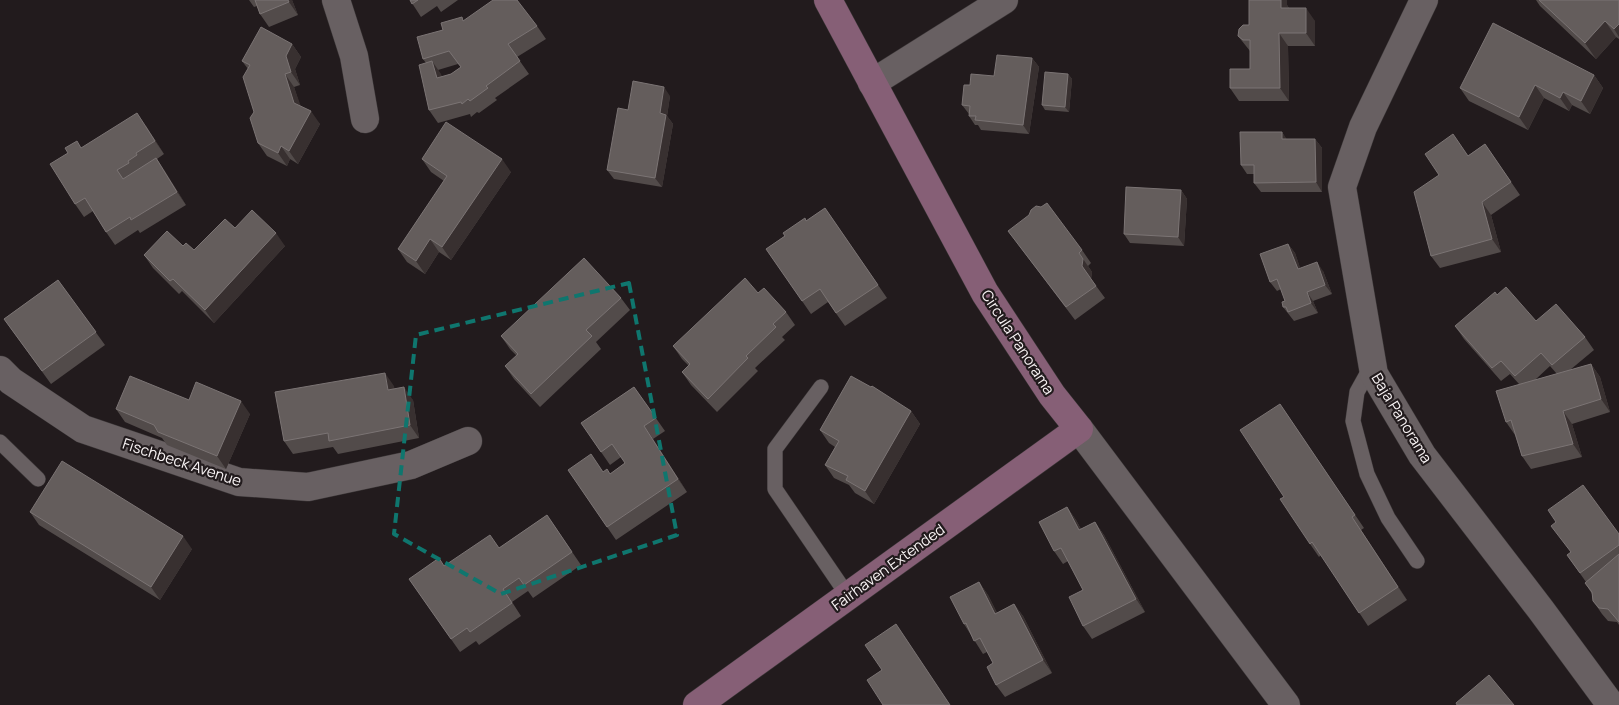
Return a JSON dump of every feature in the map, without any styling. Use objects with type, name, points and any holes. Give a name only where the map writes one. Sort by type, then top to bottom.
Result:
[{"type":"street","points":[[336,0],[354,56],[365,119]]},
{"type":"street","name":"Circula Panorama","points":[[828,0],[985,293],[1052,395],[1286,705]]},
{"type":"street","points":[[872,83],[1004,0]]},
{"type":"street","name":"Baja Panorama","points":[[1424,0],[1363,127],[1342,187],[1374,374],[1422,455],[1542,610],[1611,705]]},
{"type":"street","name":"Fischbeck Avenue","points":[[0,370],[11,381],[83,429],[239,482],[308,487],[411,465],[468,441]]},
{"type":"street","name":"Fairhaven Extended","points":[[697,705],[1079,429]]},
{"type":"lane","points":[[1372,365],[1357,392],[1353,421],[1367,474],[1388,518],[1417,561]]},
{"type":"lane","points":[[821,387],[775,449],[775,489],[848,596]]},
{"type":"lane","points":[[0,442],[38,479]]},
{"type":"highlighted area","points":[[629,283],[677,535],[501,594],[394,534],[416,335]]},
{"type":"building","points":[[255,0],[288,0],[289,2],[260,14]]},
{"type":"building","points":[[410,0],[418,0],[412,4]]},
{"type":"building","points":[[493,0],[517,0],[537,26],[508,44],[520,61],[486,86],[488,88],[470,101],[468,99],[462,104],[461,102],[429,110],[419,65],[432,61],[437,78],[451,74],[461,67],[449,51],[423,59],[417,37],[443,30],[441,23],[462,17],[463,21]]},
{"type":"building","points":[[1249,0],[1281,0],[1281,8],[1306,8],[1306,33],[1279,33],[1280,88],[1230,88],[1230,69],[1250,69],[1250,40],[1243,40],[1238,36],[1239,29],[1243,25],[1249,25]]},
{"type":"building","points":[[1539,0],[1619,0],[1619,24],[1614,29],[1605,21],[1585,43]]},
{"type":"building","points":[[1493,23],[1594,75],[1581,101],[1563,92],[1560,98],[1535,85],[1519,117],[1460,88]]},
{"type":"building","points":[[261,27],[292,44],[286,56],[291,72],[285,74],[294,103],[311,111],[289,151],[281,146],[278,153],[258,143],[250,118],[254,112],[243,77],[250,65],[242,61]]},
{"type":"building","points":[[997,55],[1032,58],[1023,125],[975,120],[976,116],[969,116],[970,106],[962,105],[964,85],[970,85],[971,74],[994,76]]},
{"type":"building","points":[[1045,72],[1068,74],[1065,107],[1042,105]]},
{"type":"building","points":[[633,81],[664,87],[660,113],[666,115],[655,178],[607,170],[618,108],[628,110]]},
{"type":"building","points":[[137,113],[155,141],[136,153],[137,155],[128,161],[129,163],[117,170],[123,179],[156,158],[177,192],[131,220],[130,217],[106,232],[85,198],[75,204],[50,164],[68,153],[65,148],[77,141],[81,148]]},
{"type":"building","points":[[446,122],[502,159],[442,247],[430,239],[416,261],[398,249],[447,176],[422,159]]},
{"type":"building","points":[[1240,132],[1282,132],[1282,139],[1315,139],[1316,182],[1254,183],[1254,165],[1241,165]]},
{"type":"building","points":[[1453,134],[1468,156],[1485,144],[1511,182],[1482,202],[1492,239],[1431,256],[1414,192],[1439,175],[1425,154]]},
{"type":"building","points":[[1126,187],[1181,190],[1178,237],[1124,234]]},
{"type":"building","points":[[1047,203],[1082,250],[1079,253],[1083,259],[1082,266],[1096,286],[1066,307],[1008,231],[1029,215],[1036,206],[1041,207]]},
{"type":"building","points":[[825,208],[878,285],[836,313],[820,289],[802,301],[766,249],[785,236],[783,233],[805,218],[806,221]]},
{"type":"building","points":[[252,210],[276,233],[205,310],[173,279],[170,281],[144,255],[167,231],[183,246],[186,243],[194,250],[225,219],[235,228]]},
{"type":"building","points":[[1288,244],[1298,269],[1317,262],[1325,285],[1307,292],[1311,303],[1288,312],[1286,307],[1283,307],[1282,302],[1285,301],[1277,279],[1270,282],[1260,254]]},
{"type":"building","points":[[584,258],[621,298],[586,330],[592,336],[531,394],[505,366],[518,354],[501,336]]},
{"type":"building","points":[[745,278],[758,293],[764,288],[786,312],[773,324],[776,327],[746,356],[748,358],[708,399],[682,372],[690,364],[673,346]]},
{"type":"building","points":[[58,280],[96,332],[42,371],[4,319]]},
{"type":"building","points":[[1506,287],[1536,321],[1556,304],[1585,337],[1552,365],[1541,353],[1515,376],[1501,361],[1492,368],[1455,326],[1495,292],[1497,295]]},
{"type":"building","points":[[1591,364],[1601,399],[1563,411],[1573,444],[1522,456],[1511,420],[1506,422],[1496,391]]},
{"type":"building","points":[[385,373],[388,390],[404,387],[410,425],[329,441],[328,433],[284,441],[275,392]]},
{"type":"building","points":[[130,376],[189,400],[196,382],[241,401],[217,456],[158,432],[154,425],[116,409]]},
{"type":"building","points":[[851,376],[872,386],[911,411],[865,491],[846,480],[848,476],[825,465],[839,441],[820,430]]},
{"type":"building","points":[[634,387],[656,418],[644,426],[678,479],[607,527],[568,470],[591,454],[603,472],[607,469],[610,474],[625,463],[612,444],[601,452],[581,423]]},
{"type":"building","points":[[1280,404],[1355,515],[1352,517],[1398,587],[1359,613],[1312,542],[1310,544],[1280,499],[1284,497],[1240,430]]},
{"type":"building","points":[[62,461],[183,536],[151,587],[30,512]]},
{"type":"building","points":[[1583,485],[1619,534],[1619,545],[1580,573],[1567,555],[1571,552],[1551,526],[1556,522],[1548,510]]},
{"type":"building","points":[[1067,507],[1079,530],[1095,522],[1136,599],[1083,626],[1069,597],[1083,590],[1061,548],[1054,551],[1039,522]]},
{"type":"building","points":[[547,515],[572,552],[524,585],[519,578],[503,589],[512,603],[470,632],[467,628],[451,639],[409,579],[439,558],[444,566],[490,535],[499,548]]},
{"type":"building","points":[[1619,554],[1619,622],[1608,609],[1599,608],[1593,601],[1592,592],[1585,583]]},
{"type":"building","points":[[979,582],[995,614],[1014,604],[1043,660],[996,685],[987,667],[993,663],[980,638],[974,641],[966,623],[964,624],[950,597]]},
{"type":"building","points":[[896,624],[950,705],[883,705],[867,680],[882,670],[865,645]]},
{"type":"building","points":[[1489,675],[1514,705],[1457,705],[1456,703]]}]
